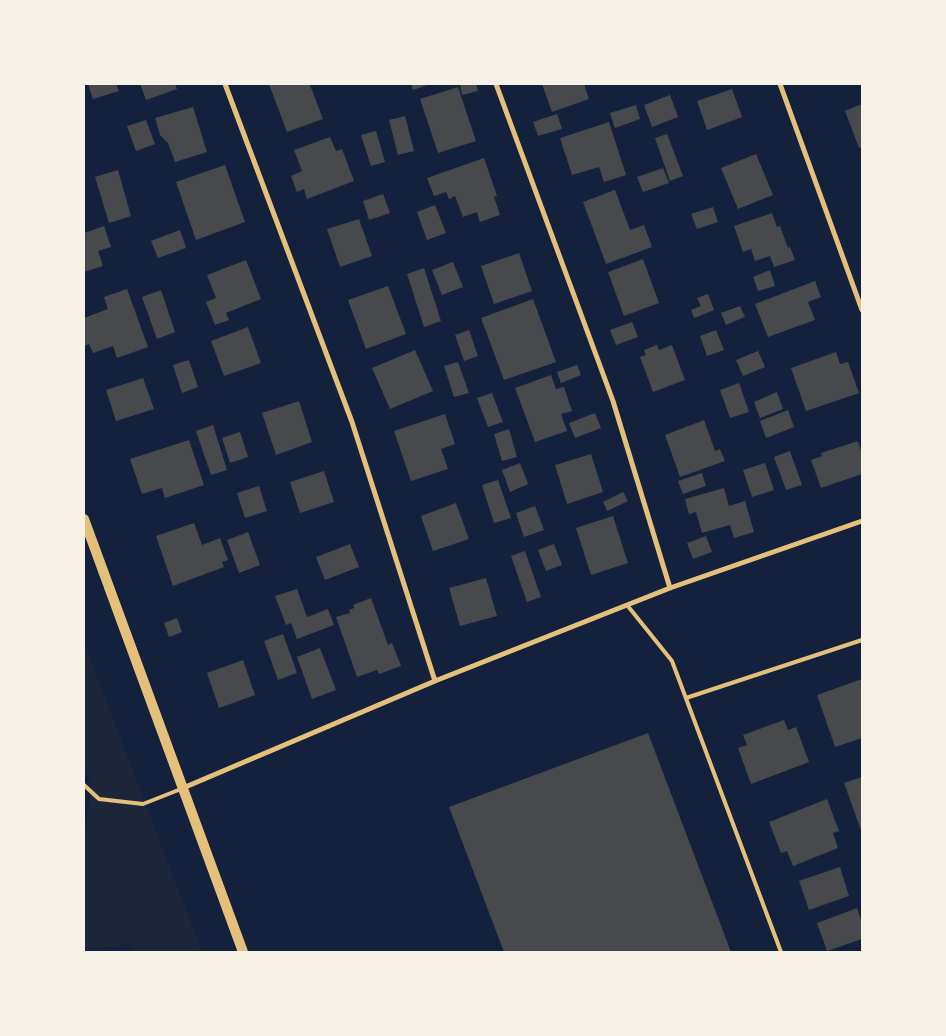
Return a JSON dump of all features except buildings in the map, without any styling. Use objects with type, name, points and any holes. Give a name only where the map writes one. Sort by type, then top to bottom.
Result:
[{"type":"main road","points":[[84,519],[243,952]]},
{"type":"street","points":[[225,84],[352,422],[435,681]]},
{"type":"street","points":[[496,84],[613,401],[670,588]]},
{"type":"street","points":[[780,84],[862,310]]},
{"type":"street","points":[[182,788],[435,681],[670,588],[862,521]]},
{"type":"lane","points":[[627,605],[672,661],[781,952]]},
{"type":"lane","points":[[686,698],[862,640]]},
{"type":"lane","points":[[84,785],[99,799],[143,804],[182,788]]},
{"type":"shaded area","points":[[84,643],[202,952],[134,952],[131,944],[84,949],[84,828],[86,828],[92,780],[84,772]]}]
